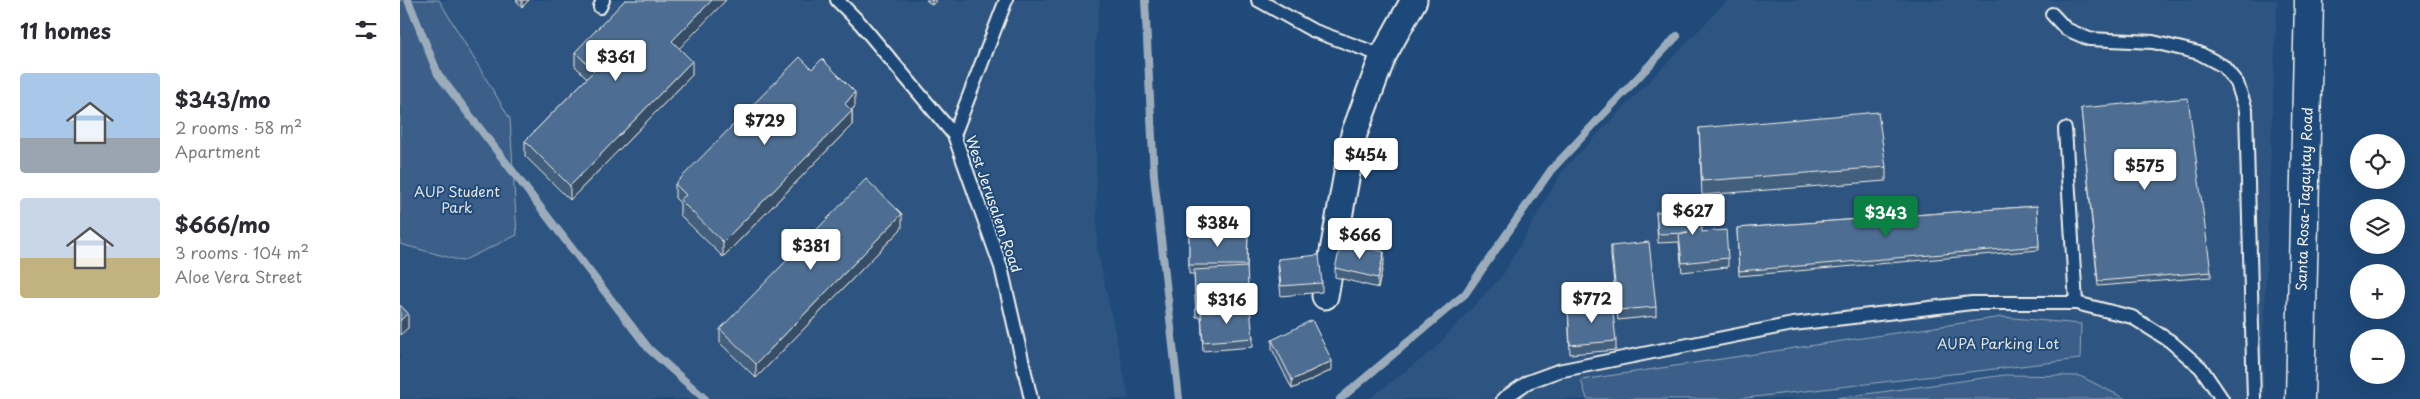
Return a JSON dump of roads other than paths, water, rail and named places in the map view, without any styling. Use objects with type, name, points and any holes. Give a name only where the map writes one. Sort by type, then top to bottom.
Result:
[{"type":"main road","name":"Santa Rosa-Tagaytay Road","points":[[2300,399],[2309,0]]},
{"type":"street","points":[[1325,296],[1354,134],[1383,56],[1414,0]]},
{"type":"lane","name":"West Jerusalem Road","points":[[838,0],[860,23],[954,135],[1001,267],[1032,399]]},
{"type":"lane","points":[[954,135],[1006,0]]},
{"type":"lane","points":[[1258,0],[1312,30],[1383,56]]},
{"type":"lane","points":[[2052,14],[2066,29],[2089,38],[2152,42],[2199,53],[2223,66],[2237,83],[2246,110],[2254,399]]},
{"type":"lane","points":[[2066,129],[2076,303]]},
{"type":"lane","points":[[1503,399],[1528,382],[1558,371],[1793,324],[1972,303],[2076,303],[2132,317],[2170,341],[2201,368],[2222,399]]},
{"type":"waterway","points":[[408,0],[438,74],[649,349],[705,399]]},
{"type":"waterway","points":[[1145,0],[1154,176],[1179,399]]},
{"type":"waterway","points":[[1340,399],[1465,294],[1551,170],[1677,36]]},
{"type":"park label","name":"AUP Student Park","points":[[457,200]]},
{"type":"park label","name":"AUPA Parking Lot","points":[[1998,343]]}]
